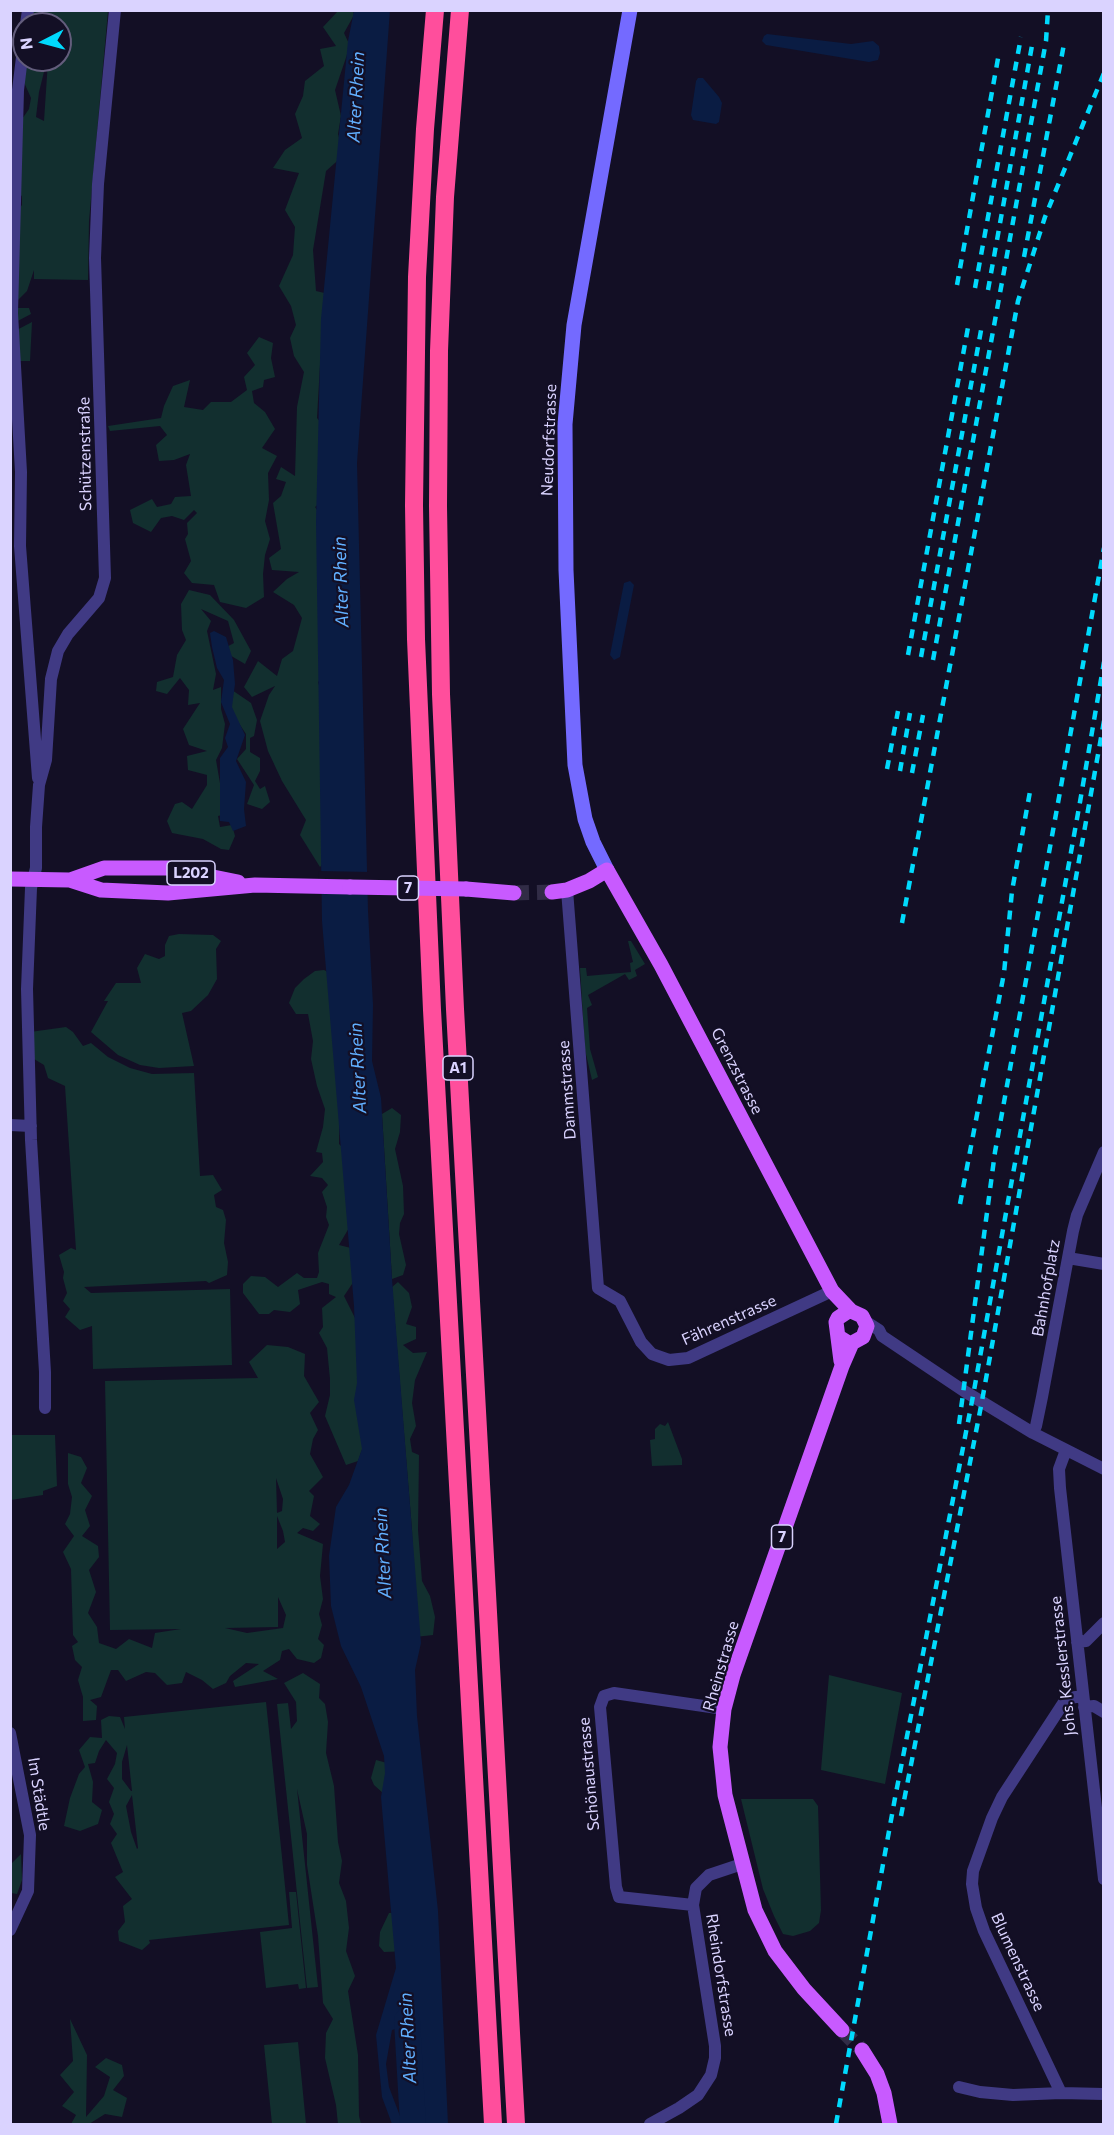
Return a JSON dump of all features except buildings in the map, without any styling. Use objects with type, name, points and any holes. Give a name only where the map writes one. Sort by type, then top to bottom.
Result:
[{"type":"highway","name":"A1","points":[[435,10],[425,129],[417,277],[414,435],[416,639],[432,1010],[493,2124]]},
{"type":"highway","name":"A1","points":[[460,10],[450,120],[441,273],[438,430],[439,607],[450,903],[516,2124]]},
{"type":"main road","name":"Neudorfstrasse","points":[[607,870],[585,819],[577,780],[574,749],[566,570],[565,424],[574,325],[630,10]]},
{"type":"main road","name":"L202","points":[[70,880],[104,868],[169,868],[258,885]]},
{"type":"main road","points":[[560,891],[589,881],[607,870]]},
{"type":"main road","name":"Grenzstrasse","points":[[607,870],[661,965],[832,1291],[851,1311]]},
{"type":"main road","name":"L202","points":[[10,879],[70,880],[101,890],[144,893],[258,885],[350,888]]},
{"type":"main road","name":"7","points":[[350,888],[466,889],[514,893]]},
{"type":"main road","name":"Grenzstrasse","points":[[832,1291],[832,1312],[848,1335]]},
{"type":"main road","points":[[848,1335],[842,1314],[851,1311]]},
{"type":"main road","name":"7","points":[[848,1335],[866,1332],[862,1316],[851,1311]]},
{"type":"main road","name":"Rheinstrasse","points":[[842,2030],[792,1974],[775,1951],[755,1910],[725,1795],[720,1747],[724,1709],[744,1645],[842,1366],[848,1335]]},
{"type":"main road","points":[[862,2050],[877,2074],[884,2093],[890,2124]]},
{"type":"street","name":"Schützenstraße","points":[[32,879],[36,868],[39,785],[46,760],[51,679],[58,651],[68,634],[99,598],[105,578],[95,258],[98,184],[115,10]]},
{"type":"street","points":[[20,72],[12,313],[21,472],[20,546],[39,785]]},
{"type":"street","points":[[32,879],[27,989],[31,1125],[45,1408]]},
{"type":"street","name":"Dammstrasse","points":[[560,891],[598,1288]]},
{"type":"street","points":[[10,1125],[31,1125]]},
{"type":"street","name":"Bahnhofplatz","points":[[1033,1433],[1077,1215],[1104,1152]]},
{"type":"street","points":[[1068,1258],[1104,1264]]},
{"type":"street","name":"Fährenstrasse","points":[[598,1288],[620,1301],[641,1342],[652,1354],[669,1360],[688,1358],[832,1291]]},
{"type":"street","points":[[865,1321],[879,1330],[882,1336],[1033,1433],[1104,1470]]},
{"type":"street","points":[[848,1335],[882,1336]]},
{"type":"street","name":"Johs. Kesslerstrasse","points":[[1066,1450],[1059,1469],[1104,1879]]},
{"type":"street","points":[[1077,1642],[1086,1641],[1104,1623]]},
{"type":"street","name":"Schönaustrasse","points":[[693,1905],[619,1897],[616,1887],[600,1707],[604,1696],[614,1693],[724,1709]]},
{"type":"street","name":"Blumenstrasse","points":[[1061,2093],[984,1932],[976,1908],[972,1884],[973,1871],[1002,1797],[1064,1702],[1069,1698],[1083,1701]]},
{"type":"street","points":[[1083,1701],[1104,1712]]},
{"type":"street","name":"Im Städtle","points":[[10,1733],[30,1835],[28,1891],[10,1930]]},
{"type":"street","name":"Rheindorfstrasse","points":[[650,2124],[679,2109],[698,2095],[711,2075],[715,2046],[693,1905],[696,1888],[709,1875],[742,1864]]},
{"type":"street","points":[[959,2087],[980,2092],[1012,2095],[1104,2094]]},
{"type":"green space","points":[[33,11],[108,11],[89,221],[88,280],[34,279],[34,270],[27,291],[11,307],[13,216],[22,205],[22,196],[11,191],[11,130],[13,132],[29,109],[31,98],[23,80],[24,72],[44,72],[36,117],[44,121],[47,72],[72,72],[72,12]]},
{"type":"green space","points":[[338,11],[353,11],[354,15],[344,33],[350,46],[335,90],[341,116],[338,134],[344,155],[326,171],[313,250],[316,291],[333,295],[327,343],[320,365],[317,418],[328,432],[333,493],[315,507],[326,522],[335,667],[318,682],[323,699],[338,848],[320,867],[300,835],[306,820],[282,781],[268,751],[260,721],[269,695],[275,686],[252,697],[244,687],[258,661],[277,676],[282,659],[293,651],[302,618],[294,605],[273,592],[299,572],[272,570],[269,558],[281,549],[273,503],[281,496],[286,482],[276,479],[281,467],[295,476],[297,407],[304,372],[294,356],[290,338],[296,325],[291,306],[279,286],[293,255],[295,227],[285,210],[299,173],[273,168],[285,150],[302,138],[295,114],[303,96],[305,81],[324,66],[320,49],[336,46],[323,27]]},
{"type":"green space","points":[[11,308],[29,308],[31,314],[12,324],[11,331]]},
{"type":"green space","points":[[32,322],[30,361],[12,361],[11,333]]},
{"type":"green space","points":[[259,337],[273,343],[271,358],[275,377],[264,380],[263,387],[252,391],[254,403],[265,412],[275,429],[262,448],[277,456],[268,473],[269,500],[265,521],[270,539],[263,574],[264,597],[246,608],[220,602],[214,585],[192,583],[184,573],[191,561],[185,539],[188,534],[187,523],[197,513],[194,510],[184,520],[172,516],[161,518],[151,532],[133,523],[130,510],[152,499],[157,507],[171,504],[175,497],[191,496],[186,465],[190,454],[174,460],[159,461],[156,445],[167,435],[160,426],[110,431],[108,426],[161,418],[173,386],[190,380],[184,407],[203,410],[211,402],[231,402],[247,390],[244,377],[255,365],[247,353]]},
{"type":"green space","points":[[189,590],[210,595],[234,620],[251,651],[245,664],[221,650],[234,643],[228,621],[201,609],[211,621],[207,631],[216,674],[213,690],[221,687],[221,709],[225,724],[222,748],[216,760],[222,795],[231,813],[218,816],[220,827],[232,825],[235,836],[229,850],[221,849],[203,839],[172,833],[167,821],[175,804],[182,802],[192,809],[207,785],[207,775],[188,770],[187,756],[207,751],[189,745],[183,729],[200,703],[188,705],[189,690],[180,678],[167,694],[156,691],[157,682],[173,677],[177,655],[186,640],[182,630],[181,604]]},
{"type":"green space","points":[[232,690],[251,703],[257,720],[254,736],[250,738],[250,752],[260,758],[260,771],[255,781],[260,789],[265,786],[270,802],[262,809],[247,804],[254,785],[237,759],[246,749],[246,734],[227,698]]},
{"type":"green space","points":[[213,935],[221,941],[216,949],[217,979],[208,995],[191,1011],[182,1013],[194,1066],[159,1068],[140,1065],[118,1055],[91,1032],[108,1001],[104,1001],[116,983],[141,983],[137,968],[145,954],[159,959],[165,956],[165,945],[169,936]]},
{"type":"green space","points":[[628,941],[631,941],[645,964],[635,970],[637,976],[629,980],[625,974],[588,995],[592,1005],[587,1008],[590,1049],[598,1077],[592,1080],[585,1050],[580,968],[586,968],[587,976],[631,972],[630,963],[633,962]]},
{"type":"green space","points":[[324,970],[332,974],[329,1003],[341,1028],[339,1144],[347,1152],[353,1221],[339,1245],[351,1248],[354,1281],[344,1296],[358,1324],[363,1447],[358,1461],[346,1465],[325,1416],[330,1395],[330,1379],[327,1348],[319,1333],[323,1327],[322,1308],[336,1297],[329,1294],[329,1284],[322,1282],[298,1290],[300,1304],[290,1312],[274,1310],[269,1314],[259,1314],[243,1293],[243,1284],[251,1276],[265,1277],[278,1287],[297,1273],[304,1278],[317,1278],[319,1272],[318,1253],[329,1225],[322,1192],[328,1185],[322,1178],[310,1176],[323,1162],[322,1153],[316,1152],[325,1109],[311,1059],[313,1041],[308,1014],[296,1014],[289,1003],[295,988],[304,979],[315,971]]},
{"type":"green space","points":[[66,1027],[73,1032],[83,1046],[91,1043],[108,1057],[130,1068],[152,1074],[194,1073],[200,1176],[213,1175],[222,1190],[214,1195],[216,1207],[223,1210],[226,1220],[224,1243],[228,1262],[227,1275],[209,1283],[206,1281],[84,1287],[91,1293],[230,1289],[232,1365],[93,1369],[92,1326],[80,1330],[65,1317],[70,1309],[63,1301],[67,1293],[59,1255],[71,1248],[76,1250],[65,1086],[48,1078],[44,1065],[34,1059],[30,1032]]},
{"type":"green space","points":[[392,1108],[401,1115],[400,1132],[395,1149],[403,1186],[404,1214],[399,1234],[406,1265],[403,1275],[392,1279],[382,1114]]},
{"type":"green space","points":[[398,1282],[409,1293],[412,1307],[406,1324],[416,1327],[416,1339],[403,1345],[413,1353],[427,1352],[415,1380],[412,1403],[416,1426],[410,1439],[412,1452],[419,1455],[418,1530],[422,1581],[430,1596],[435,1617],[433,1635],[415,1637],[412,1530],[392,1287]]},
{"type":"green space","points":[[267,1345],[288,1347],[305,1354],[304,1376],[319,1402],[310,1413],[318,1430],[313,1439],[310,1454],[323,1477],[309,1491],[314,1496],[310,1516],[320,1524],[313,1531],[303,1528],[297,1533],[323,1544],[320,1576],[323,1599],[319,1614],[322,1625],[318,1639],[324,1645],[321,1658],[314,1663],[297,1659],[289,1649],[282,1651],[280,1660],[263,1671],[278,1679],[235,1687],[233,1681],[259,1664],[246,1663],[230,1676],[226,1683],[213,1689],[186,1672],[182,1683],[167,1685],[155,1673],[146,1672],[126,1681],[118,1670],[111,1670],[101,1697],[90,1700],[97,1706],[96,1720],[83,1721],[83,1697],[78,1680],[82,1667],[75,1660],[72,1646],[78,1642],[73,1635],[71,1569],[63,1552],[74,1536],[65,1524],[70,1514],[72,1497],[68,1484],[68,1453],[81,1457],[87,1468],[81,1483],[92,1496],[85,1510],[90,1526],[82,1536],[98,1546],[99,1557],[89,1570],[96,1592],[88,1613],[97,1627],[99,1643],[116,1649],[129,1639],[152,1648],[155,1633],[181,1629],[110,1630],[105,1381],[258,1378],[249,1362]],"holes":[[[276,1478],[283,1499],[282,1511],[277,1513]],[[277,1516],[285,1542],[277,1549]],[[278,1597],[286,1615],[283,1628],[247,1633],[225,1628],[278,1627]]]},
{"type":"green space","points":[[668,1422],[682,1459],[682,1465],[652,1466],[650,1440],[655,1439],[655,1429],[660,1424],[665,1426]]},
{"type":"green space","points":[[11,1435],[55,1435],[57,1486],[43,1491],[43,1495],[11,1500]]},
{"type":"green space","points":[[303,1673],[320,1684],[319,1698],[325,1704],[328,1722],[326,1753],[334,1786],[338,1842],[342,1861],[339,1883],[346,1901],[349,1928],[346,1951],[355,1976],[348,1991],[358,2055],[361,2124],[338,2124],[325,2058],[326,2033],[333,2019],[323,2003],[318,1936],[307,1865],[307,1834],[297,1789],[318,1987],[307,1988],[277,1704],[288,1703],[291,1729],[297,1721],[296,1702],[284,1683]]},
{"type":"green space","points":[[829,1675],[902,1693],[885,1784],[821,1770]]},
{"type":"green space","points":[[266,1702],[289,1925],[149,1940],[150,1943],[142,1950],[119,1941],[118,1931],[125,1922],[123,1906],[132,1899],[115,1877],[123,1872],[111,1843],[117,1834],[110,1824],[114,1814],[109,1802],[114,1788],[107,1779],[115,1764],[117,1753],[106,1740],[95,1763],[88,1764],[93,1782],[92,1802],[102,1810],[98,1824],[80,1831],[64,1826],[70,1798],[79,1774],[85,1767],[79,1750],[90,1737],[102,1738],[101,1720],[109,1716],[120,1717],[125,1729],[124,1717]],"holes":[[[127,1745],[132,1791],[122,1779],[122,1762]],[[132,1795],[138,1848],[137,1849],[126,1806]]]},
{"type":"green space","points":[[376,1760],[402,1767],[384,1794],[374,1785],[371,1778]]},
{"type":"green space","points":[[741,1799],[813,1799],[818,1806],[821,1910],[819,1923],[810,1931],[793,1936],[783,1934],[763,1889]]},
{"type":"green space","points":[[21,1854],[22,1880],[17,1894],[11,1893],[11,1864]]},
{"type":"green space","points":[[289,1892],[296,1892],[306,1988],[299,1989],[298,1984],[266,1988],[260,1932],[292,1928]]},
{"type":"green space","points":[[404,1912],[409,1951],[384,1952],[379,1946],[380,1932],[389,1913]]},
{"type":"green space","points":[[70,2019],[87,2055],[86,2117],[104,2096],[110,2077],[95,2067],[106,2058],[122,2065],[124,2076],[113,2090],[127,2098],[122,2117],[105,2114],[89,2124],[71,2124],[76,2115],[62,2106],[74,2092],[60,2075],[73,2061]]},
{"type":"green space","points":[[298,2042],[306,2124],[272,2124],[264,2045]]},
{"type":"water","points":[[390,10],[357,463],[368,911],[373,1005],[372,1061],[381,1098],[392,1279],[421,1643],[415,1670],[417,1716],[438,1911],[448,2124],[413,2124],[408,2089],[414,2080],[414,2073],[399,2028],[392,2030],[386,2064],[389,2087],[403,2124],[392,2124],[382,2097],[376,2035],[396,1968],[381,1797],[385,1773],[384,1756],[361,1687],[341,1646],[331,1606],[329,1556],[336,1507],[349,1485],[362,1449],[354,1400],[357,1383],[354,1306],[322,921],[316,522],[321,319],[348,41],[354,11]]},
{"type":"water","points":[[767,34],[851,44],[873,41],[879,46],[880,53],[878,60],[869,62],[766,45],[762,41]]},
{"type":"water","points":[[698,78],[703,78],[722,103],[719,122],[716,124],[693,120],[691,115]]},
{"type":"water","points":[[630,581],[634,585],[620,657],[614,660],[610,655],[624,583]]},
{"type":"water","points":[[214,631],[226,637],[233,660],[235,684],[232,707],[245,735],[236,761],[246,782],[244,809],[246,826],[233,831],[229,822],[220,821],[220,758],[228,747],[225,738],[230,724],[221,702],[224,680],[217,668],[212,647],[210,633]]},
{"type":"pier","points":[[318,871],[370,872],[370,894],[319,893]]},
{"type":"waterway","name":"Alter Rhein","points":[[407,2021],[413,2124]]},
{"type":"tunnel","points":[[514,893],[552,892]]},
{"type":"tunnel","points":[[842,2030],[862,2050]]},
{"type":"railway","points":[[933,660],[1046,41],[1048,10]]},
{"type":"railway","points":[[975,288],[1021,37]]},
{"type":"railway","points":[[988,290],[1033,40]]},
{"type":"railway","points":[[1024,257],[1064,44]]},
{"type":"railway","points":[[957,285],[999,53]]},
{"type":"railway","points":[[902,923],[1018,301],[1045,217],[1104,73]]},
{"type":"railway","points":[[908,655],[969,322]]},
{"type":"railway","points":[[921,657],[982,325]]},
{"type":"railway","points":[[959,1424],[995,1152],[1104,548]]},
{"type":"railway","points":[[836,2124],[895,1798],[973,1396],[1104,662]]},
{"type":"railway","points":[[887,769],[898,711]]},
{"type":"railway","points":[[900,771],[910,713]]},
{"type":"railway","points":[[912,773],[923,715]]},
{"type":"railway","points":[[901,1816],[982,1401],[1104,721]]},
{"type":"railway","points":[[960,1204],[1004,973],[1012,891],[1031,786]]}]
